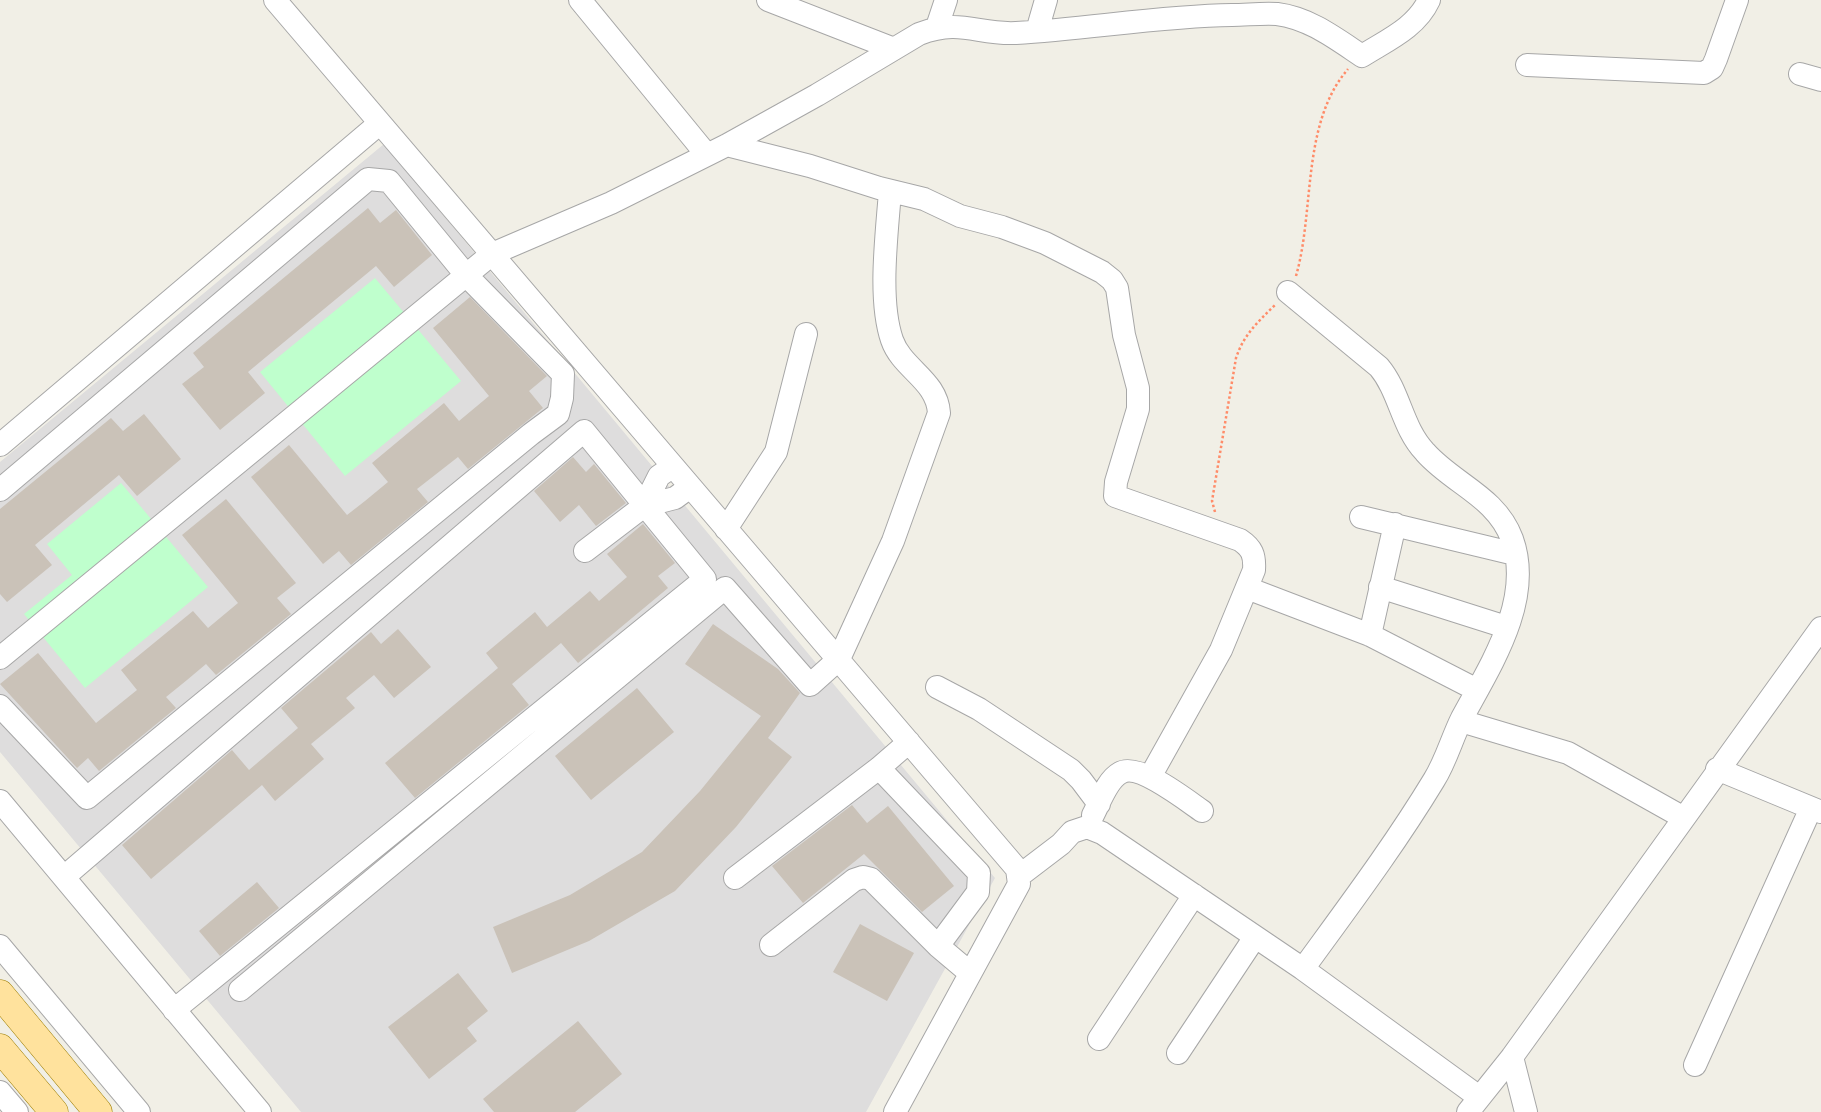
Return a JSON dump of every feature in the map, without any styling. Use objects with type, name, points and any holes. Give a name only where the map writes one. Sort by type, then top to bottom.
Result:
[{"type":"main road","points":[[0,994],[98,1112]]},
{"type":"main road","points":[[0,1048],[54,1112]]},
{"type":"street","points":[[275,0],[1017,868],[1019,884],[895,1112]]},
{"type":"street","points":[[580,0],[707,155]]},
{"type":"street","points":[[768,0],[894,49]]},
{"type":"street","points":[[937,27],[946,0]]},
{"type":"street","points":[[1037,31],[1046,0]]},
{"type":"street","points":[[0,658],[492,254],[611,203],[727,145],[817,95],[919,34],[937,27],[954,25],[1014,33],[1206,15],[1261,7],[1322,29],[1362,56],[1410,26],[1423,14],[1429,0]]},
{"type":"street","points":[[1527,65],[1704,73],[1712,68],[1737,0]]},
{"type":"street","points":[[0,445],[380,124]]},
{"type":"street","points":[[727,145],[810,166],[890,191],[924,199],[960,216],[1002,227],[1045,243],[1102,272],[1112,280],[1117,288],[1124,335],[1138,388],[1138,409],[1116,482],[1115,496],[1221,532],[1250,547],[1254,558],[1254,570],[1221,650],[1150,777]]},
{"type":"street","points":[[0,490],[368,179],[389,181],[466,275],[563,374],[562,398],[558,414],[530,434],[87,798],[0,706]]},
{"type":"street","points":[[240,990],[724,588],[810,685],[839,659],[892,541],[939,413],[938,400],[932,390],[892,342],[888,322],[885,267],[890,191]]},
{"type":"street","points":[[1288,292],[1379,367],[1388,378],[1416,440],[1425,453],[1479,494],[1497,512],[1512,538],[1518,585],[1496,656],[1461,721],[1435,778],[1371,877],[1303,969]]},
{"type":"street","points":[[726,528],[776,452],[806,334]]},
{"type":"street","points":[[64,878],[584,431],[705,579],[174,1010]]},
{"type":"street","points":[[644,506],[659,476],[672,466]]},
{"type":"street","points":[[585,551],[644,506],[676,498],[690,487]]},
{"type":"street","points":[[1361,517],[1515,554]]},
{"type":"street","points":[[1370,634],[1395,524]]},
{"type":"street","points":[[1380,587],[1506,627]]},
{"type":"street","points":[[1246,588],[1370,634],[1477,690]]},
{"type":"street","points":[[1019,876],[1061,844],[1072,832],[1087,827],[1102,834],[1303,969],[1474,1104],[1512,1057],[1821,628]]},
{"type":"street","points":[[937,687],[979,709],[1071,770],[1099,804]]},
{"type":"street","points":[[1461,721],[1568,752],[1684,818]]},
{"type":"street","points":[[735,878],[880,768],[909,742]]},
{"type":"street","points":[[880,768],[979,873],[978,892],[938,946]]},
{"type":"street","points":[[1087,827],[1113,779],[1120,772],[1130,770],[1150,777],[1202,810]]},
{"type":"street","points":[[1695,1065],[1816,810],[1717,770]]},
{"type":"street","points":[[0,801],[260,1112]]},
{"type":"street","points":[[771,945],[854,880],[862,878],[871,879],[938,946],[970,974]]},
{"type":"street","points":[[1099,1040],[1194,895]]},
{"type":"street","points":[[1178,1053],[1255,937]]},
{"type":"street","points":[[0,946],[139,1112]]},
{"type":"street","points":[[1512,1057],[1526,1112]]},
{"type":"street","points":[[0,1092],[17,1112]]},
{"type":"shaded area","points":[[384,144],[995,878],[866,1112],[301,1112],[0,752],[0,462]]},
{"type":"green space","points":[[375,278],[461,381],[345,476],[260,372]]},
{"type":"green space","points":[[121,483],[208,587],[85,688],[24,614],[72,575],[47,544]]},
{"type":"building","points":[[368,208],[380,223],[396,210],[432,255],[394,287],[376,266],[248,372],[265,393],[220,430],[182,384],[204,367],[193,353]]},
{"type":"building","points":[[470,297],[547,376],[529,391],[543,408],[468,469],[458,457],[417,489],[428,502],[351,565],[339,551],[323,564],[251,477],[289,445],[347,515],[365,501],[388,482],[372,463],[444,403],[459,421],[489,396],[433,328]]},
{"type":"building","points":[[144,414],[181,459],[137,496],[119,475],[35,545],[52,565],[7,602],[0,594],[0,509],[111,418],[123,431]]},
{"type":"building","points":[[573,457],[586,472],[594,464],[626,503],[596,526],[579,505],[560,522],[534,491]]},
{"type":"building","points":[[226,499],[296,583],[277,598],[291,614],[216,675],[206,664],[166,697],[176,708],[99,771],[88,758],[77,768],[0,684],[38,653],[96,723],[137,690],[121,670],[193,611],[208,628],[238,603],[182,535]]},
{"type":"building","points":[[643,524],[675,563],[658,576],[668,588],[578,663],[561,643],[512,684],[529,705],[415,798],[385,763],[498,668],[486,653],[535,612],[547,627],[590,591],[599,601],[627,577],[607,554]]},
{"type":"building","points":[[713,624],[778,669],[800,693],[768,738],[792,757],[736,827],[675,891],[589,941],[512,973],[493,927],[570,895],[642,852],[700,791],[761,716],[685,664]]},
{"type":"building","points":[[398,629],[431,667],[394,698],[374,675],[346,698],[355,708],[311,744],[324,759],[275,801],[262,785],[151,879],[122,845],[232,750],[249,770],[298,728],[281,708],[371,632],[381,644]]},
{"type":"building","points":[[637,688],[674,732],[591,800],[555,756]]},
{"type":"building","points":[[852,805],[867,823],[888,806],[954,886],[922,912],[864,854],[803,903],[772,866]]},
{"type":"building","points":[[257,882],[279,908],[220,956],[199,931]]},
{"type":"building","points":[[860,924],[914,953],[887,1001],[833,972]]},
{"type":"building","points":[[458,973],[488,1011],[467,1028],[477,1041],[429,1079],[388,1027]]},
{"type":"building","points":[[578,1021],[622,1074],[575,1112],[494,1112],[483,1099]]}]
